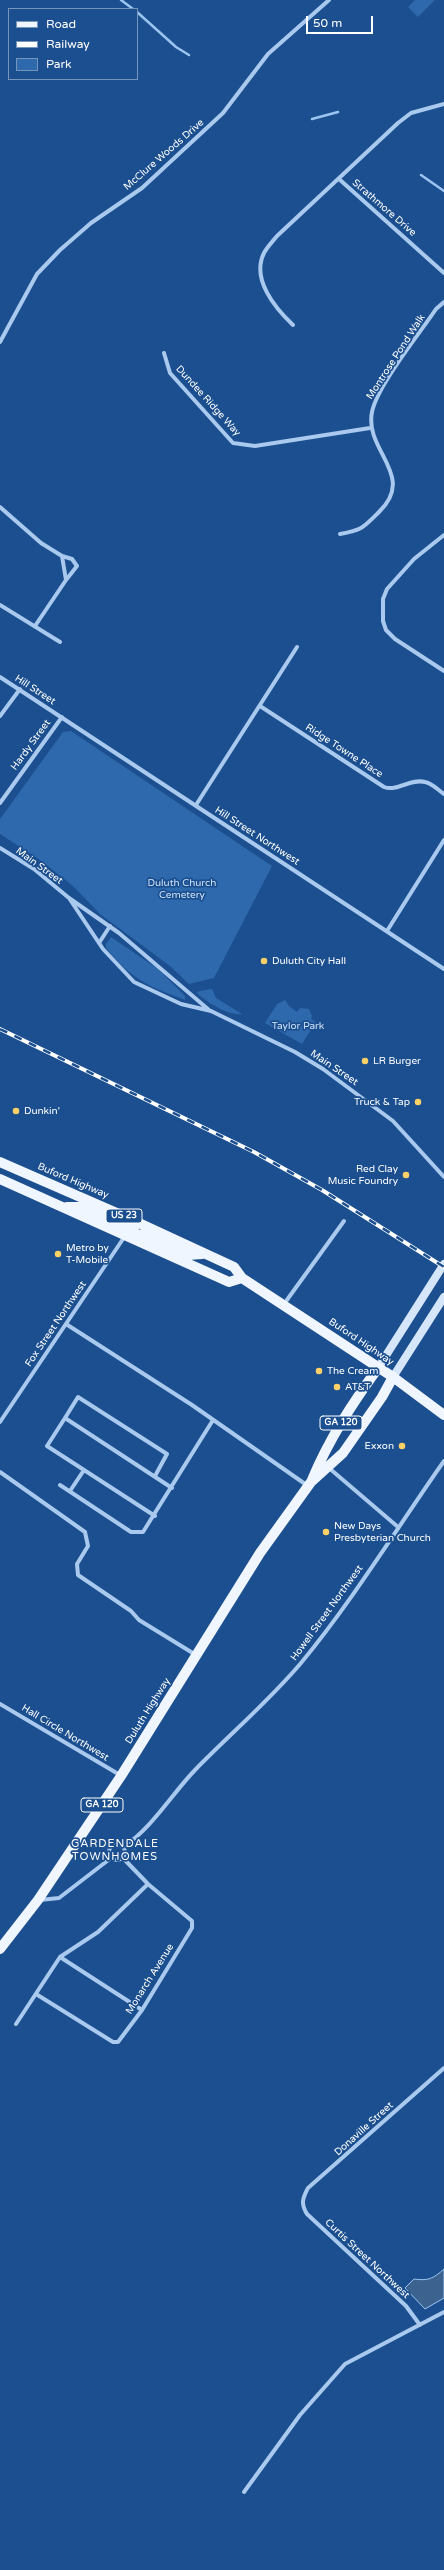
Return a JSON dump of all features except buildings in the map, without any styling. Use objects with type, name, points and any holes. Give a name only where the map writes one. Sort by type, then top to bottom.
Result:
[{"type":"main road","name":"Buford Highway","points":[[0,1162],[138,1222],[234,1268],[242,1278],[284,1304],[393,1377],[444,1415]]},
{"type":"main road","name":"US 23","points":[[0,1180],[229,1282],[242,1278]]},
{"type":"main road","points":[[63,1207],[82,1208],[129,1226],[135,1226],[138,1222]]},
{"type":"main road","points":[[125,1235],[147,1234],[187,1255],[204,1254]]},
{"type":"main road","points":[[378,1368],[444,1264]]},
{"type":"main road","points":[[393,1377],[444,1297]]},
{"type":"main road","name":"Duluth Highway","points":[[0,1949],[38,1900],[121,1776],[260,1553],[310,1484],[336,1431],[378,1368]]},
{"type":"main road","name":"Duluth Highway","points":[[310,1484],[328,1468],[354,1438],[382,1397],[393,1377]]},
{"type":"street","name":"McClure Woods Drive","points":[[0,342],[37,274],[60,250],[91,224],[142,188],[218,118],[268,54],[328,0]]},
{"type":"street","name":"Strathmore Drive","points":[[444,104],[411,113],[398,123],[339,179],[444,273]]},
{"type":"street","points":[[293,325],[278,311],[266,291],[260,270],[264,253],[277,236],[339,179]]},
{"type":"street","name":"Montrose Pond Walk","points":[[370,428],[375,400],[436,309],[444,302]]},
{"type":"street","name":"Dundee Ridge Way","points":[[164,353],[170,373],[233,443],[255,446],[370,428]]},
{"type":"street","points":[[340,534],[360,530],[389,502],[392,486],[390,465],[375,441],[370,428]]},
{"type":"street","points":[[0,507],[41,543],[62,556],[72,559],[77,566],[35,626]]},
{"type":"street","points":[[444,535],[414,559],[387,589],[383,599],[383,621],[386,630],[395,639],[444,671]]},
{"type":"street","points":[[62,556],[66,580]]},
{"type":"street","points":[[0,605],[60,642]]},
{"type":"street","points":[[196,805],[297,647]]},
{"type":"street","name":"Hill Street","points":[[0,676],[62,717]]},
{"type":"street","points":[[0,716],[20,690]]},
{"type":"street","name":"Ridge Towne Place","points":[[260,706],[384,787],[389,789],[418,781],[426,782],[444,794]]},
{"type":"street","name":"Hardy Street","points":[[0,803],[62,717]]},
{"type":"street","name":"Hill Street Northwest","points":[[62,717],[444,969]]},
{"type":"street","points":[[387,931],[444,840]]},
{"type":"street","name":"Main Street","points":[[0,848],[34,869],[69,898],[110,926],[159,965],[196,1000],[211,1011],[295,1052],[362,1097],[393,1121],[444,1176]]},
{"type":"street","name":"Main Street","points":[[69,898],[99,943],[134,982],[181,1004],[211,1011]]},
{"type":"street","points":[[99,943],[110,926]]},
{"type":"street","points":[[284,1304],[344,1221]]},
{"type":"street","name":"Fox Street Northwest","points":[[0,1422],[125,1235]]},
{"type":"street","points":[[66,1324],[310,1484]]},
{"type":"street","points":[[155,1476],[167,1454],[78,1397],[46,1446],[155,1516]]},
{"type":"street","points":[[65,1418],[172,1488]]},
{"type":"street","points":[[60,1485],[137,1533],[143,1532],[155,1516],[213,1420]]},
{"type":"street","name":"Howell Street Northwest","points":[[123,1847],[135,1839],[191,1775],[226,1738],[258,1710],[300,1664],[321,1638],[444,1461]]},
{"type":"street","points":[[328,1468],[398,1527]]},
{"type":"street","points":[[70,1491],[84,1470]]},
{"type":"street","points":[[0,1472],[85,1532],[88,1546],[78,1564],[78,1575],[131,1611],[139,1620],[197,1655]]},
{"type":"street","name":"Hall Circle Northwest","points":[[0,1704],[121,1776]]},
{"type":"street","points":[[117,1844],[123,1847],[125,1854],[123,1858],[117,1860],[111,1858],[109,1851],[113,1846],[117,1844]]},
{"type":"street","points":[[38,1900],[59,1898],[111,1858]]},
{"type":"street","name":"Monarch Avenue","points":[[36,1994],[113,2042],[118,2042],[142,2010],[192,1928],[192,1921],[186,1914],[148,1884],[123,1858]]},
{"type":"street","points":[[16,2024],[60,1957],[98,1932],[148,1884]]},
{"type":"street","points":[[60,1957],[142,2010]]},
{"type":"street","name":"Donaville Street","points":[[302,2205],[303,2197],[308,2188],[444,2068]]},
{"type":"street","name":"Curtis Street Northwest","points":[[302,2205],[307,2214],[406,2306],[420,2325]]},
{"type":"street","points":[[244,2492],[300,2416],[345,2364],[444,2312]]},
{"type":"green space","points":[[415,0],[435,0],[418,17],[408,7]]},
{"type":"green space","name":"Duluth Church Cemetery","points":[[71,731],[272,866],[214,978],[189,984],[170,966],[100,914],[73,886],[40,860],[0,834],[0,819],[63,732]]},
{"type":"green space","points":[[111,937],[158,969],[185,996],[185,1000],[150,986],[133,975],[106,948],[106,944]]},
{"type":"green space","points":[[212,989],[216,998],[242,1014],[224,1011],[205,1000],[196,992]]},
{"type":"green space","name":"Taylor Park","points":[[285,1000],[289,1006],[297,1012],[300,1008],[309,1009],[312,1016],[311,1019],[316,1022],[302,1044],[265,1023],[277,1004]]},
{"type":"shaded area","points":[[444,2269],[444,2298],[425,2309],[405,2288],[414,2279],[423,2280],[430,2278],[437,2275]]},
{"type":"waterway","points":[[121,0],[132,8]]},
{"type":"waterway","points":[[138,13],[176,47],[189,55]]},
{"type":"waterway","points":[[312,119],[338,112]]},
{"type":"waterway","points":[[421,175],[444,191]]},
{"type":"railway","points":[[0,1029],[254,1152],[322,1190],[444,1267]]},
{"type":"place","name":"Duluth City Hall","points":[[264,961]]},
{"type":"place","name":"LR Burger","points":[[365,1061]]},
{"type":"place","name":"Truck & Tap","points":[[418,1102]]},
{"type":"place","name":"Dunkin'","points":[[16,1111]]},
{"type":"place","name":"Red Clay Music Foundry","points":[[406,1175]]},
{"type":"place","name":"Metro by T-Mobile","points":[[58,1254]]},
{"type":"place","name":"The Cream","points":[[319,1371]]},
{"type":"place","name":"AT&T","points":[[337,1387]]},
{"type":"place","name":"Exxon","points":[[402,1446]]},
{"type":"place","name":"New Days Presbyterian Church","points":[[326,1532]]},
{"type":"district","name":"GARDENDALE TOWNHOMES","points":[[115,1850]]}]
